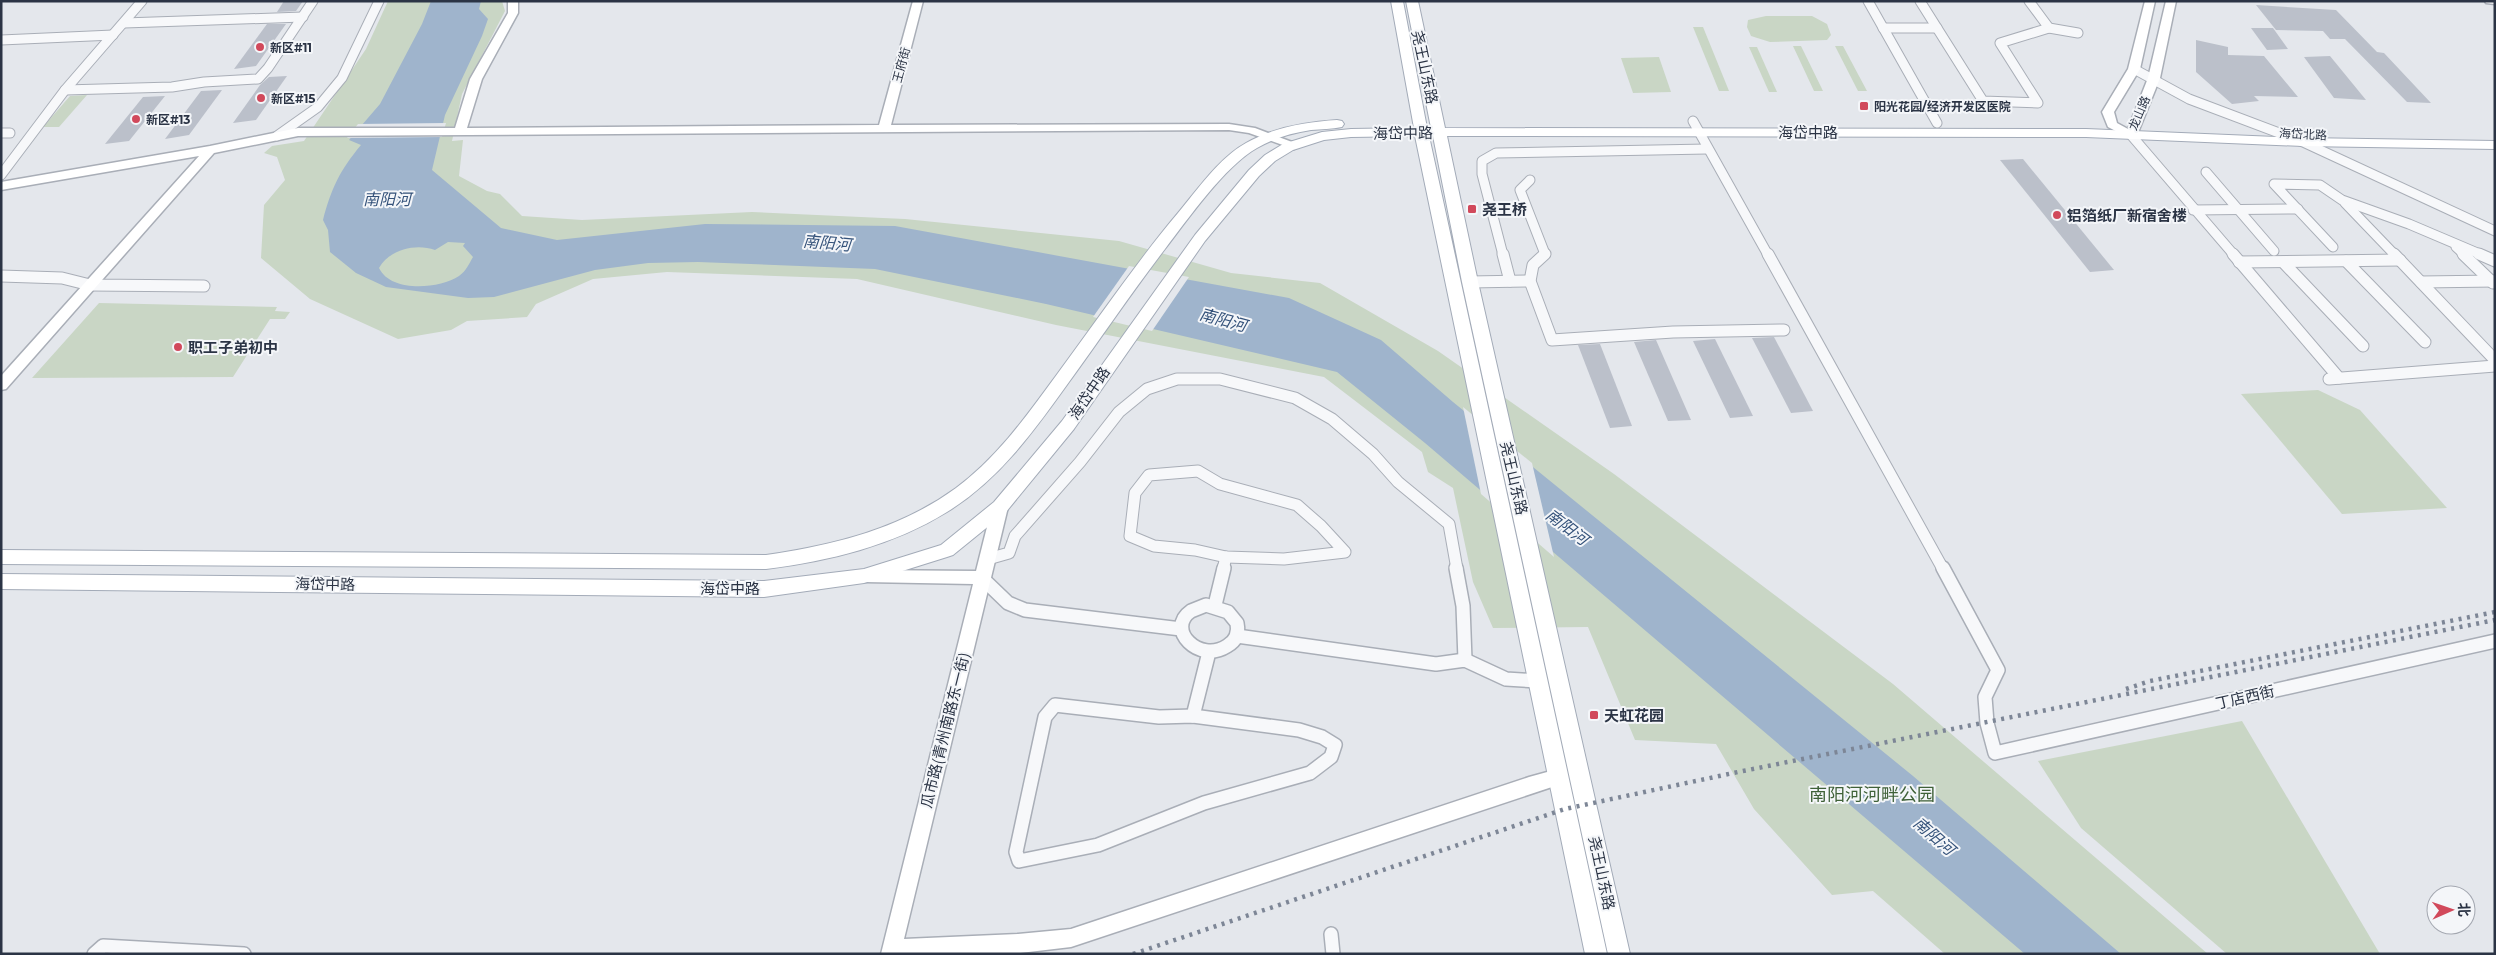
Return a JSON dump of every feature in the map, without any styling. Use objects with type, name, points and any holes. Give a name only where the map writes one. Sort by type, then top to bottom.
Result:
[{"type":"main road","name":"尧王山东路","points":[[1397,1],[1420,127],[1466,288],[1553,652],[1619,954]]},
{"type":"main road","name":"尧王山东路","points":[[1412,1],[1437,127],[1532,653],[1596,954]]},
{"type":"main road","name":"海岱中路","points":[[1,557],[756,562],[802,558],[874,539],[931,513],[964,492],[1000,458],[1036,417],[1162,240],[1227,165],[1251,144],[1270,135],[1321,125],[1437,127],[1937,123],[2112,125]]},
{"type":"main road","name":"海岱北路","points":[[2112,125],[2132,130],[2303,142],[2495,143]]},
{"type":"main road","name":"海岱中路","points":[[1695,126],[2132,130]]},
{"type":"main road","name":"海岱中路","points":[[1,581],[764,589],[864,576],[947,550],[1000,507],[1068,425],[1200,238],[1254,173],[1270,158],[1310,139],[1420,127]]},
{"type":"main road","name":"海岱北路","points":[[2132,130],[2276,133],[2495,143]]},
{"type":"street","points":[[1,175],[65,90],[142,1]]},
{"type":"street","points":[[65,90],[172,87],[204,82],[258,79],[268,68],[313,1]]},
{"type":"street","points":[[277,136],[318,107],[342,78],[379,1]]},
{"type":"street","points":[[455,130],[476,78],[513,12],[513,1]]},
{"type":"street","name":"王府街","points":[[884,128],[918,1]]},
{"type":"street","points":[[1868,1],[1937,123]]},
{"type":"street","points":[[1920,1],[1983,101],[2038,103],[2000,42],[2048,28],[2078,33]]},
{"type":"street","points":[[2029,1],[2048,28]]},
{"type":"street","name":"龙山路","points":[[2112,125],[2108,112],[2134,69],[2150,1]]},
{"type":"street","name":"龙山路","points":[[2132,130],[2154,78],[2171,1]]},
{"type":"street","points":[[2490,1],[2495,1]]},
{"type":"street","points":[[124,23],[303,17]]},
{"type":"street","points":[[1883,28],[1937,28]]},
{"type":"street","points":[[1,40],[113,35]]},
{"type":"street","points":[[2134,69],[2154,78],[2189,99],[2303,142],[2495,231]]},
{"type":"street","points":[[1510,281],[1482,174],[1482,161],[1496,153],[1707,149],[1695,126]]},
{"type":"street","points":[[1,186],[210,150],[298,132],[1229,128],[1270,135],[1294,145]]},
{"type":"street","points":[[2132,130],[2194,210],[2334,379],[2495,366]]},
{"type":"street","name":"丁店西街","points":[[1707,149],[1913,513],[1998,670],[1985,697],[1987,723],[1995,754],[2495,641]]},
{"type":"street","points":[[1,385],[210,150]]},
{"type":"street","points":[[2206,172],[2274,251]]},
{"type":"street","points":[[1530,180],[1520,190],[1545,254],[1533,265],[1530,280],[1552,340],[1672,332],[1784,330]]},
{"type":"street","points":[[2333,246],[2274,184],[2320,185],[2342,200],[2495,360]]},
{"type":"street","points":[[2342,200],[2495,261]]},
{"type":"street","points":[[2194,210],[2298,209]]},
{"type":"street","points":[[2451,242],[2494,282]]},
{"type":"street","points":[[2239,262],[2400,260]]},
{"type":"street","points":[[2346,261],[2425,342]]},
{"type":"street","points":[[2283,262],[2363,346]]},
{"type":"street","points":[[1,276],[62,278],[90,285],[204,286]]},
{"type":"street","points":[[1466,288],[1530,280]]},
{"type":"street","points":[[2421,282],[2494,282]]},
{"type":"street","points":[[988,559],[1009,553],[1015,536],[1080,462],[1119,412],[1147,389],[1177,380],[1220,379],[1295,398],[1332,419],[1373,454],[1398,482],[1449,524],[1462,606],[1462,651],[1465,660]]},
{"type":"street","points":[[1198,471],[1220,484],[1297,504],[1345,552],[1284,559],[1226,557],[1195,550],[1154,546],[1130,536],[1135,493],[1149,475],[1198,471]]},
{"type":"street","name":"瓜市路(青州南路东一街)","points":[[892,951],[1000,507]]},
{"type":"street","points":[[1215,605],[1226,557]]},
{"type":"street","points":[[864,576],[982,578],[1008,603],[1025,610],[1181,629]]},
{"type":"street","points":[[1215,605],[1230,611],[1238,624],[1237,636],[1225,648],[1209,652],[1201,651],[1188,643],[1181,629],[1191,611],[1198,607],[1215,605]]},
{"type":"street","points":[[1237,636],[1436,664],[1465,660],[1506,679],[1538,681]]},
{"type":"street","points":[[1193,716],[1209,652]]},
{"type":"street","points":[[1055,705],[1159,717],[1193,716],[1299,730],[1322,737],[1334,745],[1331,757],[1310,773],[1204,803],[1098,844],[1019,861],[1016,852],[1045,717],[1055,705]]},
{"type":"street","points":[[892,951],[1018,944],[1071,938],[1529,784],[1558,777]]},
{"type":"street","points":[[1331,934],[1333,954]]},
{"type":"street","points":[[94,954],[103,946],[244,954]]},
{"type":"green space","name":"南阳河河畔公园","points":[[388,1],[502,1],[505,11],[462,94],[452,141],[463,140],[459,176],[487,191],[500,194],[522,216],[582,220],[752,212],[905,219],[1119,241],[1231,273],[1320,283],[1438,351],[1614,474],[1893,684],[2208,954],[1945,954],[1873,891],[1832,895],[1754,809],[1716,744],[1635,740],[1588,627],[1493,628],[1473,582],[1453,488],[1428,472],[1422,452],[1324,377],[1056,325],[857,279],[667,272],[593,279],[536,304],[527,317],[467,321],[451,330],[398,339],[310,299],[261,258],[264,205],[285,180],[277,157],[264,153],[272,146],[304,141],[366,49]]},
{"type":"green space","points":[[1766,16],[1812,16],[1827,24],[1831,35],[1827,40],[1770,42],[1751,36],[1747,27],[1748,20]]},
{"type":"green space","points":[[1693,27],[1703,27],[1729,91],[1719,91]]},
{"type":"green space","points":[[1793,46],[1801,46],[1823,91],[1814,91]]},
{"type":"green space","points":[[1835,46],[1843,46],[1867,91],[1858,91]]},
{"type":"green space","points":[[1749,47],[1757,47],[1777,92],[1769,92]]},
{"type":"green space","points":[[1659,57],[1671,92],[1633,93],[1621,58]]},
{"type":"green space","points":[[87,95],[59,127],[43,127],[70,96]]},
{"type":"green space","points":[[99,303],[277,307],[275,311],[290,312],[285,319],[270,319],[233,377],[32,378]]},
{"type":"green space","points":[[2318,390],[2360,410],[2447,508],[2342,514],[2241,394]]},
{"type":"green space","points":[[2242,721],[2380,954],[2227,954],[2081,828],[2038,761]]},
{"type":"water","name":"南阳河","points":[[431,1],[481,1],[479,9],[488,19],[445,115],[432,170],[501,228],[557,240],[705,224],[895,226],[1289,298],[1381,340],[1453,402],[1913,776],[2121,954],[2025,954],[1425,443],[1337,372],[1046,304],[875,269],[698,262],[648,263],[595,270],[494,297],[468,298],[386,287],[356,273],[330,252],[328,230],[323,220],[337,180],[361,145],[349,140],[380,104],[422,24]],"holes":[[[448,242],[465,243],[463,246],[473,257],[464,272],[440,284],[428,286],[404,285],[394,282],[385,276],[379,268],[389,257],[403,250],[419,247],[435,250]]]},
{"type":"pier","points":[[446,123],[442,137],[347,138],[358,124]]},
{"type":"pier","points":[[1129,266],[1189,277],[1152,331],[1093,317]]},
{"type":"pier","points":[[1463,407],[1532,463],[1554,557],[1481,494]]},
{"type":"building","points":[[284,1],[303,1],[296,11],[277,12]]},
{"type":"building","points":[[2256,5],[2336,10],[2377,52],[2384,53],[2431,103],[2407,102],[2345,39],[2330,39],[2323,31],[2276,30]]},
{"type":"building","name":"新区#11","points":[[267,24],[286,24],[256,66],[234,69]]},
{"type":"building","points":[[2251,28],[2273,28],[2288,49],[2267,50]]},
{"type":"building","points":[[2196,40],[2228,47],[2228,55],[2264,56],[2298,97],[2254,96],[2259,101],[2232,104],[2196,72]]},
{"type":"building","points":[[2330,56],[2366,100],[2334,98],[2304,57]]},
{"type":"building","name":"新区#15","points":[[287,76],[256,120],[233,123],[260,85],[269,77]]},
{"type":"building","points":[[222,90],[189,135],[165,139],[201,91]]},
{"type":"building","name":"新区#13","points":[[165,96],[129,141],[105,144],[143,97]]},
{"type":"building","name":"铝箔纸厂新宿舍楼","points":[[2023,159],[2114,270],[2090,272],[2000,160]]},
{"type":"building","points":[[1774,337],[1813,411],[1791,413],[1752,338]]},
{"type":"building","points":[[1715,339],[1753,416],[1730,418],[1693,341]]},
{"type":"building","points":[[1656,340],[1691,420],[1668,421],[1634,342]]},
{"type":"building","points":[[1600,344],[1632,426],[1610,428],[1578,345]]},
{"type":"railway","points":[[2126,689],[2150,681],[2495,612]]},
{"type":"railway","points":[[1133,954],[1565,809],[1738,772],[2495,620]]},
{"type":"place","name":"新区#11","points":[[260,47]]},
{"type":"place","name":"新区#15","points":[[261,98]]},
{"type":"place","name":"阳光花园/经济开发区医院","points":[[1864,106]]},
{"type":"place","name":"新区#13","points":[[136,119]]},
{"type":"place","name":"尧王桥","points":[[1472,209]]},
{"type":"place","name":"铝箔纸厂新宿舍楼","points":[[2057,215]]},
{"type":"place","name":"职工子弟初中","points":[[178,347]]},
{"type":"place","name":"天虹花园","points":[[1594,715]]}]
